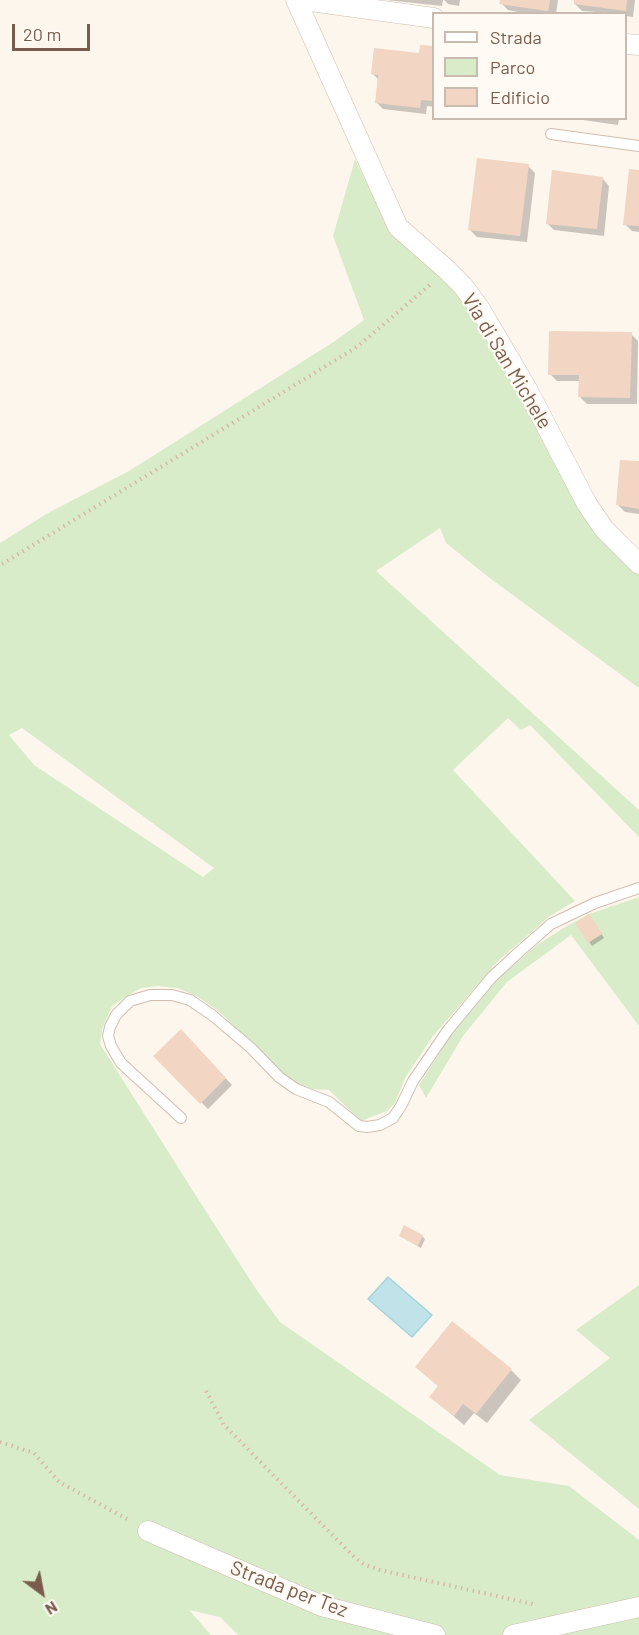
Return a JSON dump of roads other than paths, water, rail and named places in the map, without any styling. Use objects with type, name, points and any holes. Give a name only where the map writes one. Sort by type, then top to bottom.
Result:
[{"type":"street","name":"Via di San Michele","points":[[296,0],[398,227],[464,286],[528,389],[587,504],[604,529],[639,564]]},
{"type":"street","points":[[303,0],[432,18]]},
{"type":"street","name":"Strada per Tez","points":[[148,1531],[322,1606],[435,1635]]},
{"type":"street","points":[[513,1635],[639,1608]]},
{"type":"lane","points":[[551,134],[639,146]]},
{"type":"lane","points":[[181,1118],[121,1063],[111,1046],[108,1036],[110,1027],[116,1015],[130,1001],[150,995],[172,995],[190,1000],[212,1015],[251,1048],[279,1077],[296,1089],[329,1102],[359,1126],[380,1125],[393,1118],[412,1081],[448,1030],[491,978],[519,952],[551,924],[595,903],[639,888]]},
{"type":"water","points":[[388,1277],[432,1315],[412,1337],[368,1299]]}]
